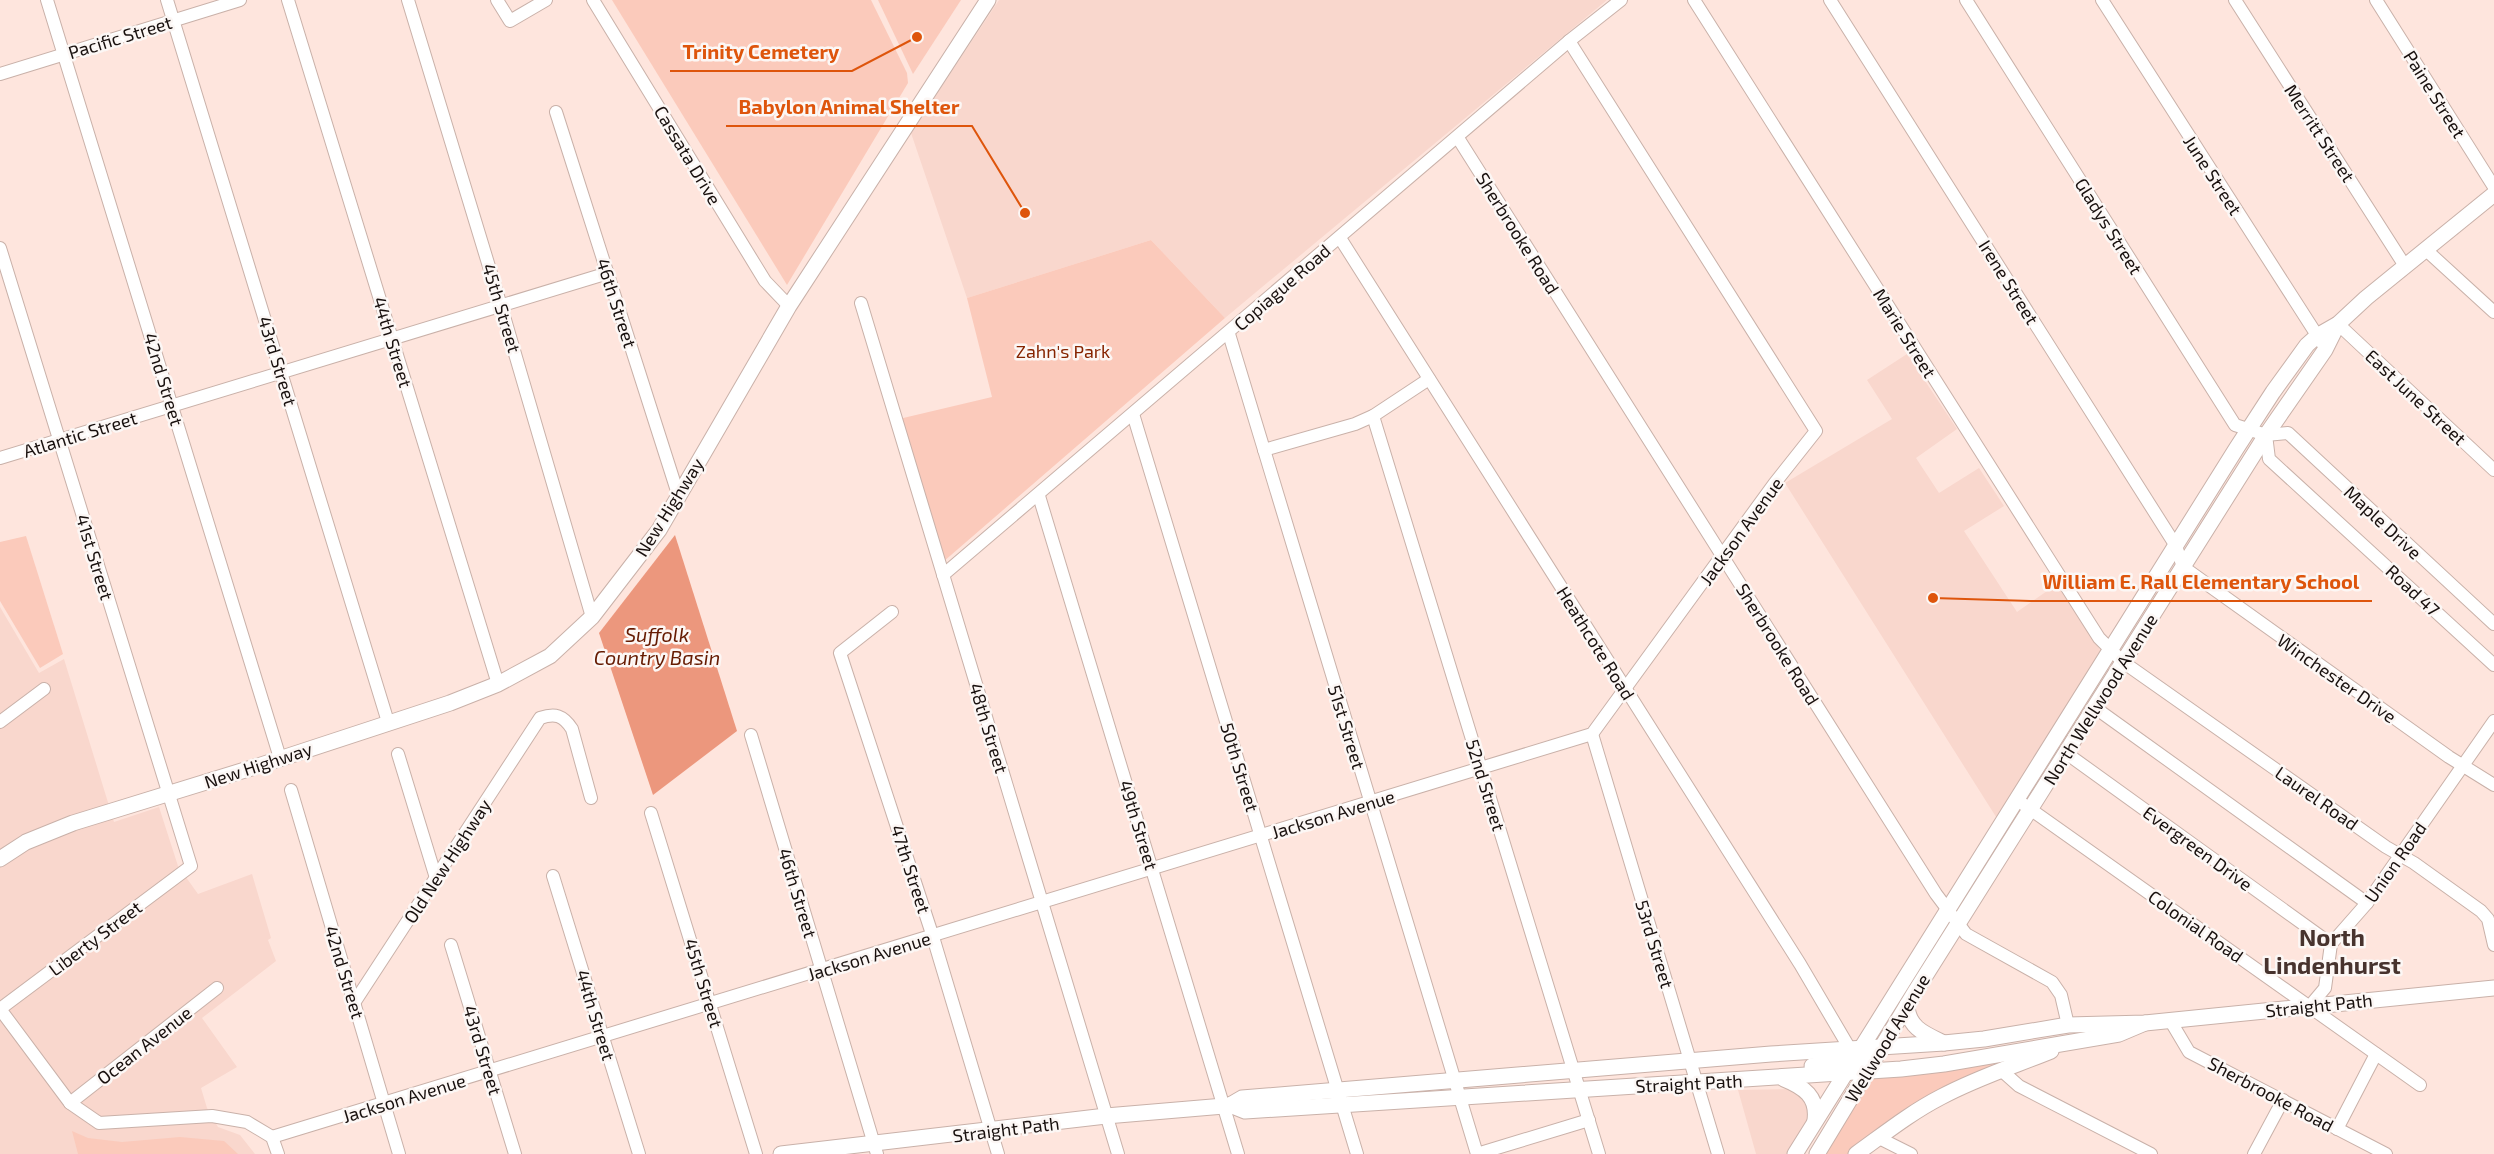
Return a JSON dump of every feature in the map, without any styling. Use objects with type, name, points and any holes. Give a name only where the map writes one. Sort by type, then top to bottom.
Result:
[{"type":"main road","name":"New Highway","points":[[0,859],[26,842],[64,827],[450,703],[498,684],[550,656],[592,617],[659,530],[789,306],[988,0]]},
{"type":"main road","name":"North Wellwood Avenue","points":[[2016,799],[2293,363],[2317,336],[2338,324],[2494,194]]},
{"type":"main road","name":"North Wellwood Avenue","points":[[1959,923],[2266,435],[2325,350],[2338,324]]},
{"type":"main road","name":"Wellwood Avenue","points":[[1795,1154],[2016,799]]},
{"type":"main road","name":"Wellwood Avenue","points":[[1817,1154],[1959,923]]},
{"type":"main road","name":"Straight Path","points":[[1340,1097],[1460,1097],[1778,1077],[1881,1049],[1984,1039],[2068,1025],[2145,1023],[2494,988]]},
{"type":"main road","points":[[1907,1005],[1909,1019],[1915,1028],[1944,1043]]},
{"type":"main road","name":"Straight Path","points":[[781,1154],[876,1148],[1106,1116],[1227,1105],[1245,1111],[1454,1080],[1771,1054],[1853,1058],[1867,1071],[1934,1066],[2119,1034],[2145,1023]]},
{"type":"main road","points":[[1856,1154],[1910,1115],[1941,1097],[2075,1041]]},
{"type":"main road","points":[[1749,1079],[1780,1070],[1853,1058]]},
{"type":"main road","points":[[1778,1077],[1798,1084],[1807,1092],[1815,1106],[1815,1120]]},
{"type":"street","name":"42nd Street","points":[[47,0],[280,758]]},
{"type":"street","name":"43rd Street","points":[[167,0],[388,722]]},
{"type":"street","name":"Pacific Street","points":[[0,74],[240,0]]},
{"type":"street","name":"44th Street","points":[[288,0],[498,684]]},
{"type":"street","name":"45th Street","points":[[408,0],[592,617]]},
{"type":"street","points":[[497,0],[510,21],[546,0]]},
{"type":"street","name":"Cassata Drive","points":[[593,0],[765,281],[789,306]]},
{"type":"street","name":"Copiague Road","points":[[943,575],[1039,496],[1569,41],[1621,0]]},
{"type":"street","name":"Marie Street","points":[[1694,0],[2099,638],[2123,662]]},
{"type":"street","name":"Irene Street","points":[[1830,0],[2176,546],[2183,567]]},
{"type":"street","name":"Gladys Street","points":[[1966,0],[2235,425],[2266,435]]},
{"type":"street","name":"June Street","points":[[2102,0],[2325,350]]},
{"type":"street","name":"Merritt Street","points":[[2235,0],[2405,266]]},
{"type":"street","name":"Paine Street","points":[[2376,0],[2494,187]]},
{"type":"street","name":"Jackson Avenue","points":[[272,1137],[384,1105],[1592,734],[1774,484],[1816,431],[1569,41]]},
{"type":"street","name":"46th Street","points":[[556,112],[678,494]]},
{"type":"street","name":"Sherbrooke Road","points":[[1458,138],[1936,894],[1966,934],[2052,982],[2061,995],[2068,1025]]},
{"type":"street","name":"Heathcote Road","points":[[1340,238],[1800,964],[1853,1058]]},
{"type":"street","name":"41st Street","points":[[0,248],[191,866]]},
{"type":"street","points":[[2426,249],[2494,312]]},
{"type":"street","name":"Atlantic Street","points":[[0,458],[608,273]]},
{"type":"street","name":"48th Street","points":[[861,303],[1118,1154]]},
{"type":"street","name":"East June Street","points":[[2338,324],[2494,470]]},
{"type":"street","name":"51st Street","points":[[1229,333],[1477,1154]]},
{"type":"street","points":[[1264,450],[1355,424],[1373,416],[1429,380]]},
{"type":"street","name":"50th Street","points":[[1133,414],[1357,1154]]},
{"type":"street","name":"52nd Street","points":[[1373,416],[1599,1154]]},
{"type":"street","name":"Maple Drive","points":[[2266,435],[2288,434],[2494,624]]},
{"type":"street","name":"Road 47","points":[[2266,435],[2269,459],[2494,665]]},
{"type":"street","name":"49th Street","points":[[1039,496],[1152,869],[1227,1105],[1238,1154]]},
{"type":"street","name":"Winchester Drive","points":[[2183,567],[2449,757],[2494,785]]},
{"type":"street","name":"47th Street","points":[[892,612],[840,654],[933,937],[998,1154]]},
{"type":"street","name":"Laurel Road","points":[[2123,662],[2399,855],[2414,863],[2481,912],[2488,919],[2494,945]]},
{"type":"street","points":[[0,722],[44,689]]},
{"type":"street","points":[[2094,707],[2367,903]]},
{"type":"street","name":"Old New Highway","points":[[354,1003],[540,717],[550,714],[566,719],[572,729],[591,798]]},
{"type":"street","name":"Union Road","points":[[2331,944],[2367,903],[2494,721]]},
{"type":"street","name":"53rd Street","points":[[1592,734],[1718,1154]]},
{"type":"street","name":"46th Street","points":[[751,735],[876,1148]]},
{"type":"street","name":"Evergreen Drive","points":[[2066,753],[2331,944]]},
{"type":"street","points":[[399,754],[436,878]]},
{"type":"street","name":"42nd Street","points":[[291,790],[399,1154]]},
{"type":"street","name":"Colonial Road","points":[[2016,799],[2420,1085]]},
{"type":"street","name":"45th Street","points":[[651,813],[756,1154]]},
{"type":"street","name":"Liberty Street","points":[[0,1009],[191,866]]},
{"type":"street","name":"44th Street","points":[[553,876],[639,1154]]},
{"type":"street","points":[[2309,1007],[2325,988],[2331,944]]},
{"type":"street","name":"43rd Street","points":[[451,945],[515,1154]]},
{"type":"street","name":"Ocean Avenue","points":[[70,1103],[217,988]]},
{"type":"street","points":[[0,1009],[70,1103],[99,1123],[212,1116],[248,1122],[272,1137],[278,1154]]},
{"type":"street","name":"Sherbrooke Road","points":[[2170,1020],[2189,1052],[2386,1154]]},
{"type":"street","points":[[2337,1129],[2376,1054]]},
{"type":"street","points":[[2001,1070],[2019,1086],[2151,1154]]},
{"type":"street","points":[[2254,1154],[2283,1100]]},
{"type":"street","points":[[1477,1154],[1589,1120]]},
{"type":"street","points":[[1879,1138],[1911,1154]]},
{"type":"shaded area","points":[[999,0],[1607,0],[1225,318],[1151,240],[967,298],[911,133]]},
{"type":"shaded area","points":[[1907,354],[1957,429],[1916,458],[1939,493],[1979,468],[2004,506],[1964,531],[2017,612],[2057,584],[2102,653],[1998,820],[1785,483],[1892,419],[1867,380]]},
{"type":"shaded area","points":[[0,607],[39,673],[64,659],[114,822],[159,807],[178,866],[198,894],[252,874],[271,938],[268,940],[276,961],[202,1018],[237,1067],[201,1088],[207,1108],[218,1127],[240,1135],[255,1154],[0,1154]]},
{"type":"shaded area","points":[[1797,1089],[1813,1113],[1792,1154],[1756,1154],[1738,1090]]},
{"type":"green space","points":[[612,0],[871,0],[907,73],[908,83],[787,285]]},
{"type":"green space","points":[[878,0],[961,0],[913,74]]},
{"type":"green space","name":"Zahn's Park","points":[[1151,240],[1225,318],[943,562],[899,419],[992,397],[967,298]]},
{"type":"green space","points":[[26,536],[63,654],[40,668],[0,601],[0,542]]},
{"type":"green space","points":[[2039,1051],[1852,1154],[1823,1154],[1871,1076]]},
{"type":"green space","points":[[72,1131],[88,1138],[122,1142],[180,1137],[224,1141],[238,1154],[78,1154]]},
{"type":"water","name":"Suffolk Country Basin","points":[[675,535],[737,731],[653,795],[599,633]]},
{"type":"place","name":"Trinity Cemetery","points":[[917,37]]},
{"type":"place","name":"Babylon Animal Shelter","points":[[1025,213]]},
{"type":"place","name":"William E. Rall Elementary School","points":[[1933,598]]},
{"type":"district","name":"North Lindenhurst","points":[[2332,950]]}]
